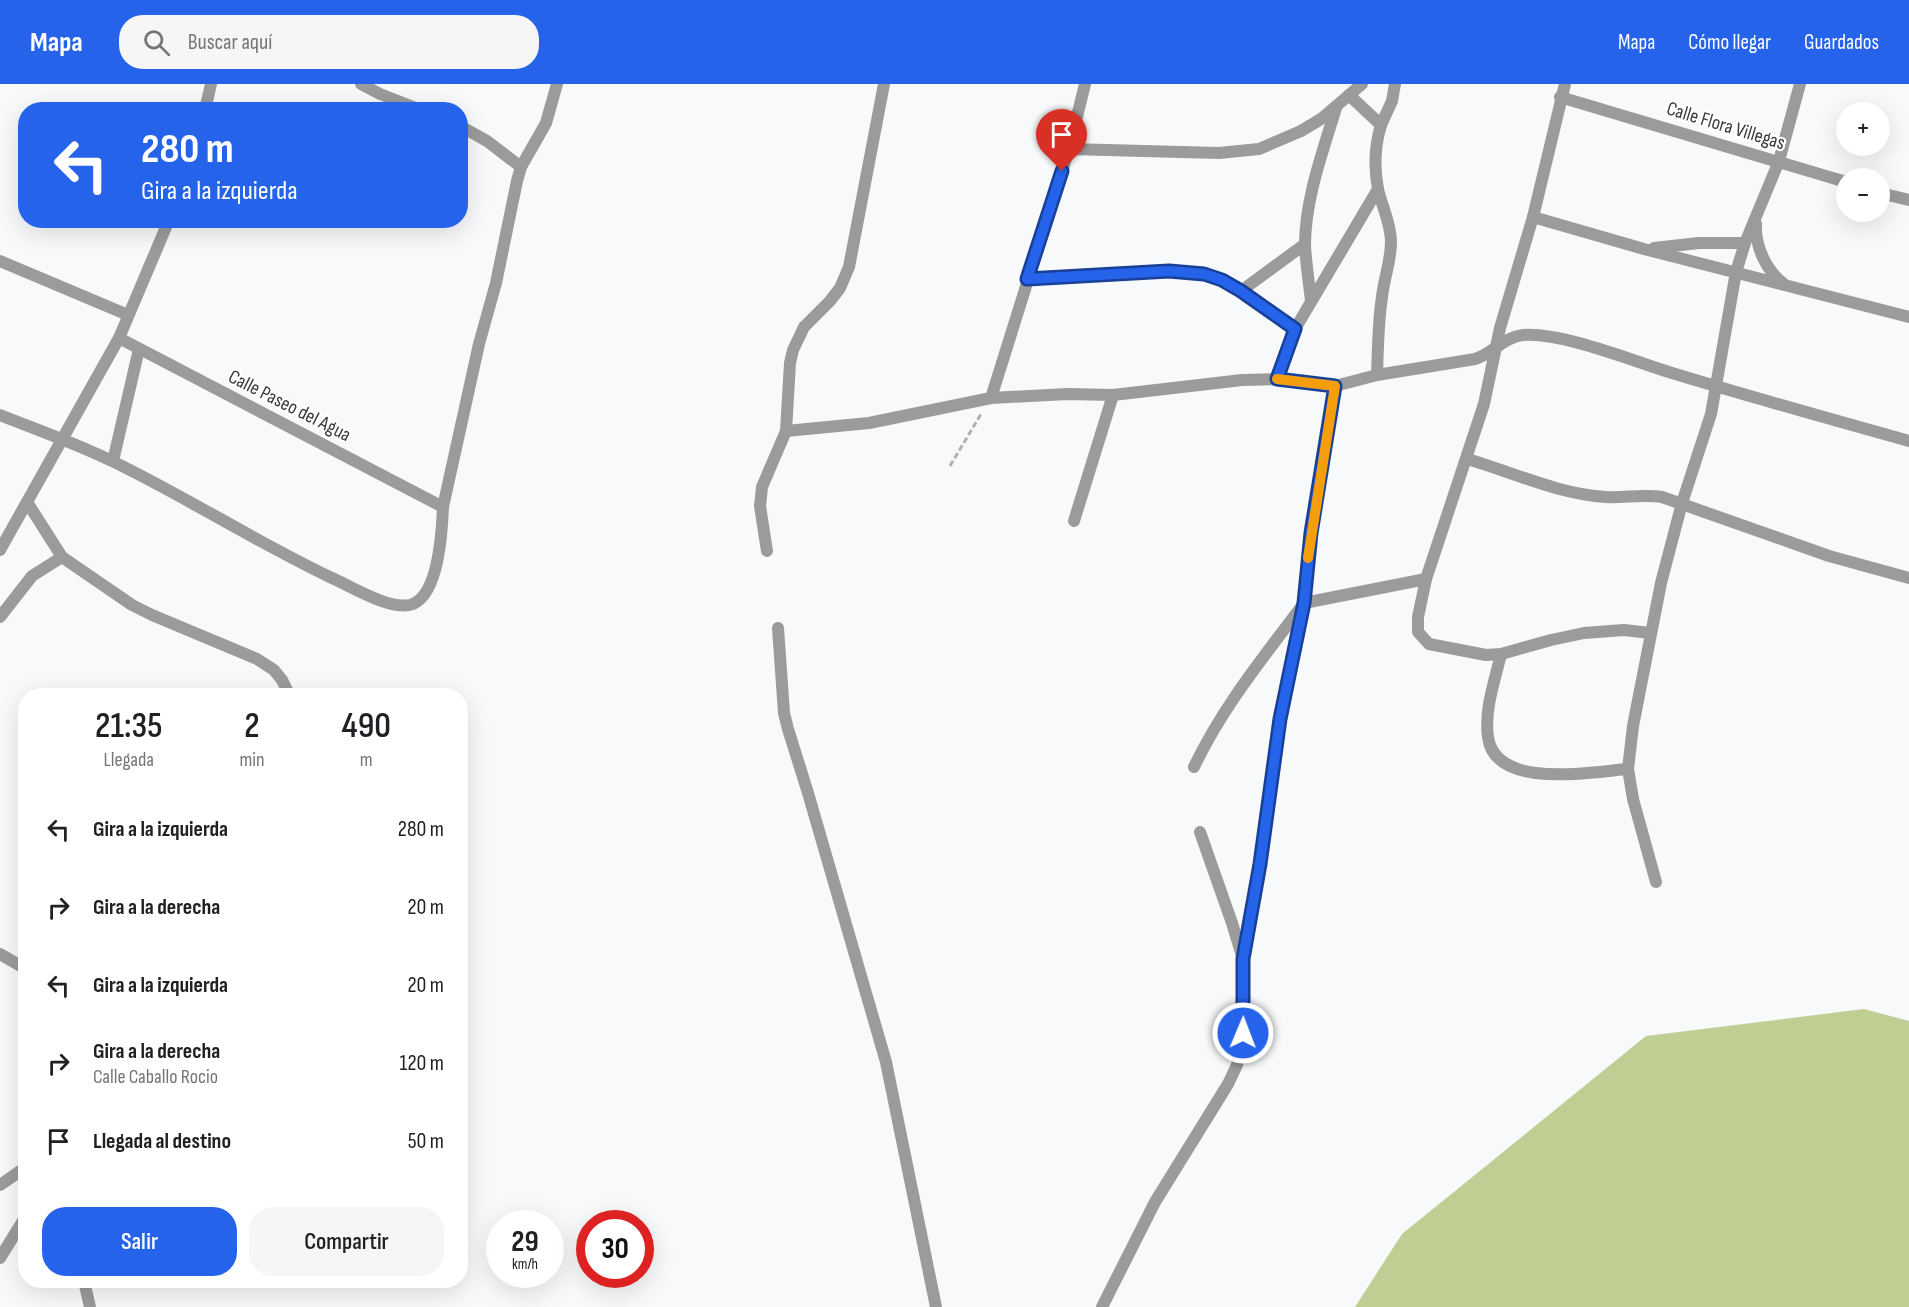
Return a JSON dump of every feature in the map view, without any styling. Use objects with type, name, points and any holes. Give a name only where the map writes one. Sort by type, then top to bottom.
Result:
[{"type":"street","points":[[207,102],[211,84]]},
{"type":"street","points":[[362,84],[400,102]]},
{"type":"street","points":[[0,415],[113,461],[317,571],[389,604],[406,606],[415,603],[428,588],[436,567],[443,507],[521,167],[546,123],[557,84]]},
{"type":"street","points":[[767,551],[760,506],[762,487],[786,431],[790,363],[793,350],[804,327],[840,288],[849,267],[884,84]]},
{"type":"street","points":[[991,398],[1069,149],[1085,84]]},
{"type":"street","points":[[1069,149],[1138,152],[1242,152],[1259,149],[1301,131],[1321,119],[1362,84]]},
{"type":"street","points":[[1377,375],[1382,296],[1391,242],[1387,216],[1378,189],[1376,154],[1381,125],[1392,101],[1395,84]]},
{"type":"street","points":[[1565,84],[1560,97],[1533,217],[1504,312],[1484,404],[1426,579],[1417,626],[1424,641],[1437,647],[1470,653],[1501,654],[1551,639],[1584,633],[1624,630],[1650,633]]},
{"type":"street","points":[[1656,882],[1633,799],[1628,769],[1633,726],[1650,633],[1682,503],[1711,414],[1736,272],[1745,243],[1779,161],[1800,84]]},
{"type":"street","points":[[1349,95],[1381,125]]},
{"type":"street","name":"Calle Flora Villegas","points":[[1560,97],[1836,179]]},
{"type":"street","points":[[1311,301],[1305,244],[1309,212],[1317,171],[1336,108]]},
{"type":"street","points":[[468,130],[487,141],[521,167]]},
{"type":"street","points":[[1277,379],[1295,329],[1378,189]]},
{"type":"street","points":[[1890,195],[1909,200]]},
{"type":"street","points":[[1533,217],[1790,288],[1909,317]]},
{"type":"street","points":[[1756,218],[1755,233],[1768,268],[1776,278],[1790,288]]},
{"type":"street","points":[[0,550],[119,338],[166,228]]},
{"type":"street","points":[[1644,249],[1699,243],[1745,243]]},
{"type":"street","points":[[1241,291],[1305,244]]},
{"type":"street","points":[[0,261],[128,315]]},
{"type":"street","points":[[1027,279],[1186,272],[1204,274],[1222,280],[1241,291],[1295,329]]},
{"type":"street","points":[[786,431],[869,423],[991,398],[1068,394],[1113,395],[1242,380],[1277,379],[1335,386],[1377,375],[1486,356],[1510,338],[1520,335],[1550,337],[1909,441]]},
{"type":"street","name":"Calle Paseo del Agua","points":[[119,338],[443,507]]},
{"type":"street","points":[[113,461],[139,349]]},
{"type":"street","points":[[1102,1307],[1155,1202],[1185,1157],[1237,1065],[1244,1021],[1243,959],[1260,864],[1280,719],[1304,603],[1311,533],[1335,386]]},
{"type":"street","points":[[1074,521],[1113,395]]},
{"type":"street","points":[[1467,459],[1524,479],[1591,495],[1662,497],[1829,556],[1909,578]]},
{"type":"street","points":[[27,502],[62,557],[132,605],[257,659],[274,670],[286,688]]},
{"type":"street","points":[[0,616],[32,576],[62,557]]},
{"type":"street","points":[[1194,767],[1210,733],[1225,710],[1304,603],[1426,579]]},
{"type":"street","points":[[778,628],[784,713],[886,1062],[936,1307]]},
{"type":"street","points":[[1501,654],[1487,723],[1490,748],[1496,758],[1520,770],[1538,773],[1565,774],[1628,769]]},
{"type":"street","points":[[1200,832],[1233,923],[1243,959]]},
{"type":"street","points":[[0,954],[18,964]]},
{"type":"street","points":[[0,1185],[18,1173]]},
{"type":"street","points":[[0,1258],[18,1229]]},
{"type":"street","points":[[86,1288],[90,1307]]},
{"type":"path","points":[[950,466],[991,398]]},
{"type":"green space","points":[[1864,1009],[1909,1021],[1909,1307],[1355,1307],[1402,1234],[1646,1036]]},
{"type":"slow traffic","points":[[1277,379],[1335,386],[1308,558]]},
{"type":"route","points":[[1062,171],[1027,279],[1169,271],[1204,274],[1222,280],[1295,329],[1277,379],[1335,386],[1311,533],[1304,603],[1280,719],[1260,864],[1243,959],[1243,1033]]}]
